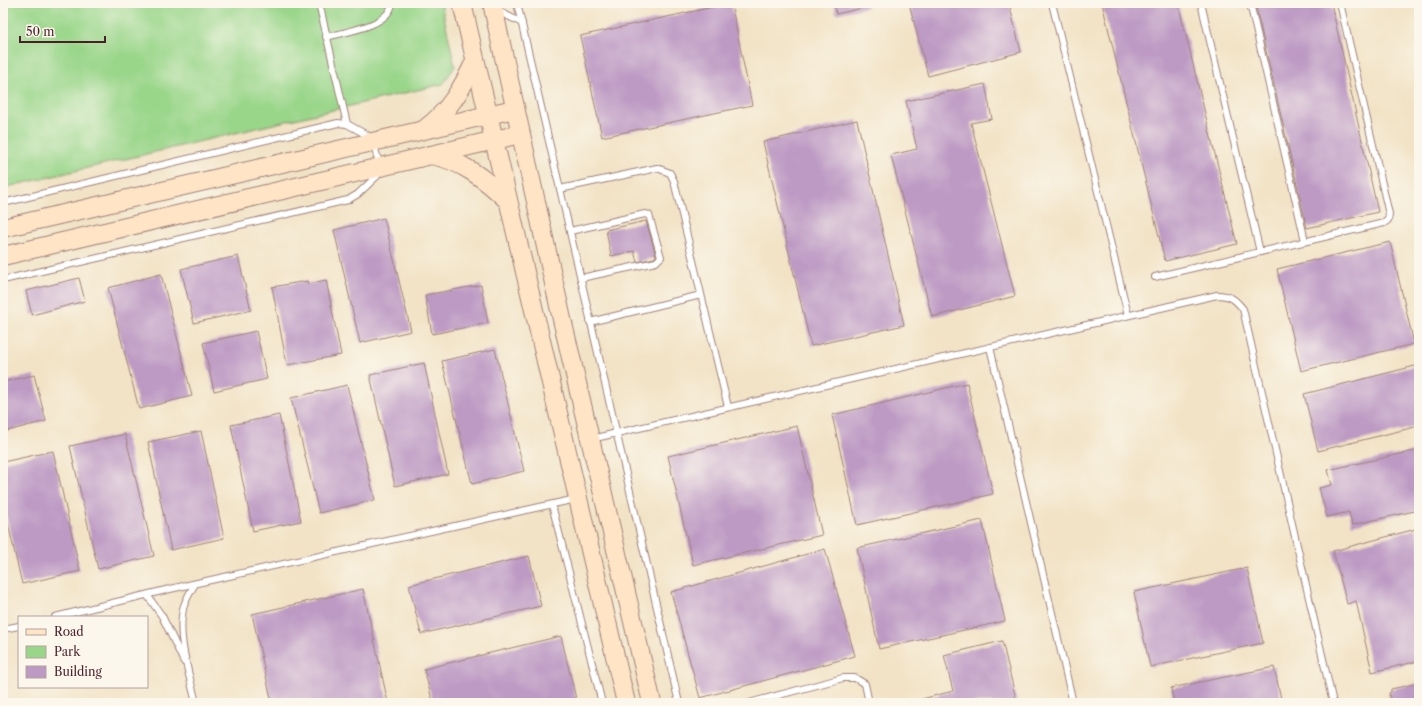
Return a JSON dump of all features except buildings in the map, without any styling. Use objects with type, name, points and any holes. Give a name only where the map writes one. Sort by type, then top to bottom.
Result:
[{"type":"street","points":[[462,3],[626,703]]},
{"type":"street","points":[[493,6],[514,109],[652,703]]},
{"type":"street","points":[[423,130],[438,119],[446,110],[460,91],[475,61]]},
{"type":"street","points":[[3,228],[514,109]]},
{"type":"street","points":[[3,256],[520,134]]},
{"type":"street","points":[[429,155],[442,157],[462,165],[485,180],[507,200]]},
{"type":"street","points":[[571,470],[596,464]]},
{"type":"lane","points":[[319,3],[347,124]]},
{"type":"lane","points":[[326,37],[379,21],[390,11],[392,3]]},
{"type":"lane","points":[[517,3],[679,703]]},
{"type":"lane","points":[[1052,3],[1128,315]]},
{"type":"lane","points":[[1201,3],[1260,252]]},
{"type":"lane","points":[[1250,3],[1305,241]]},
{"type":"lane","points":[[1155,277],[1384,223],[1388,220],[1389,214],[1340,3]]},
{"type":"lane","points":[[493,6],[522,23]]},
{"type":"lane","points":[[3,203],[338,123],[347,124],[367,135],[373,141],[380,167],[378,175],[358,194],[348,200],[3,280]]},
{"type":"lane","points":[[560,189],[657,168],[670,173],[674,181],[728,407]]},
{"type":"lane","points":[[570,231],[645,214],[649,215],[661,257],[656,262],[581,278]]},
{"type":"lane","points":[[590,322],[701,295]]},
{"type":"lane","points":[[590,439],[1128,315],[1218,295],[1228,295],[1237,301],[1243,309],[1333,703]]},
{"type":"lane","points":[[990,347],[1073,703]]},
{"type":"lane","points":[[59,616],[578,498]]},
{"type":"lane","points":[[552,505],[602,703]]},
{"type":"lane","points":[[195,584],[183,608],[182,634],[187,667],[196,703]]},
{"type":"lane","points":[[147,595],[162,616],[187,667]]},
{"type":"lane","points":[[3,630],[18,626]]},
{"type":"lane","points":[[749,703],[843,678],[855,678],[865,684],[869,703]]},
{"type":"green space","points":[[3,3],[441,3],[455,66],[443,84],[3,188]]}]
